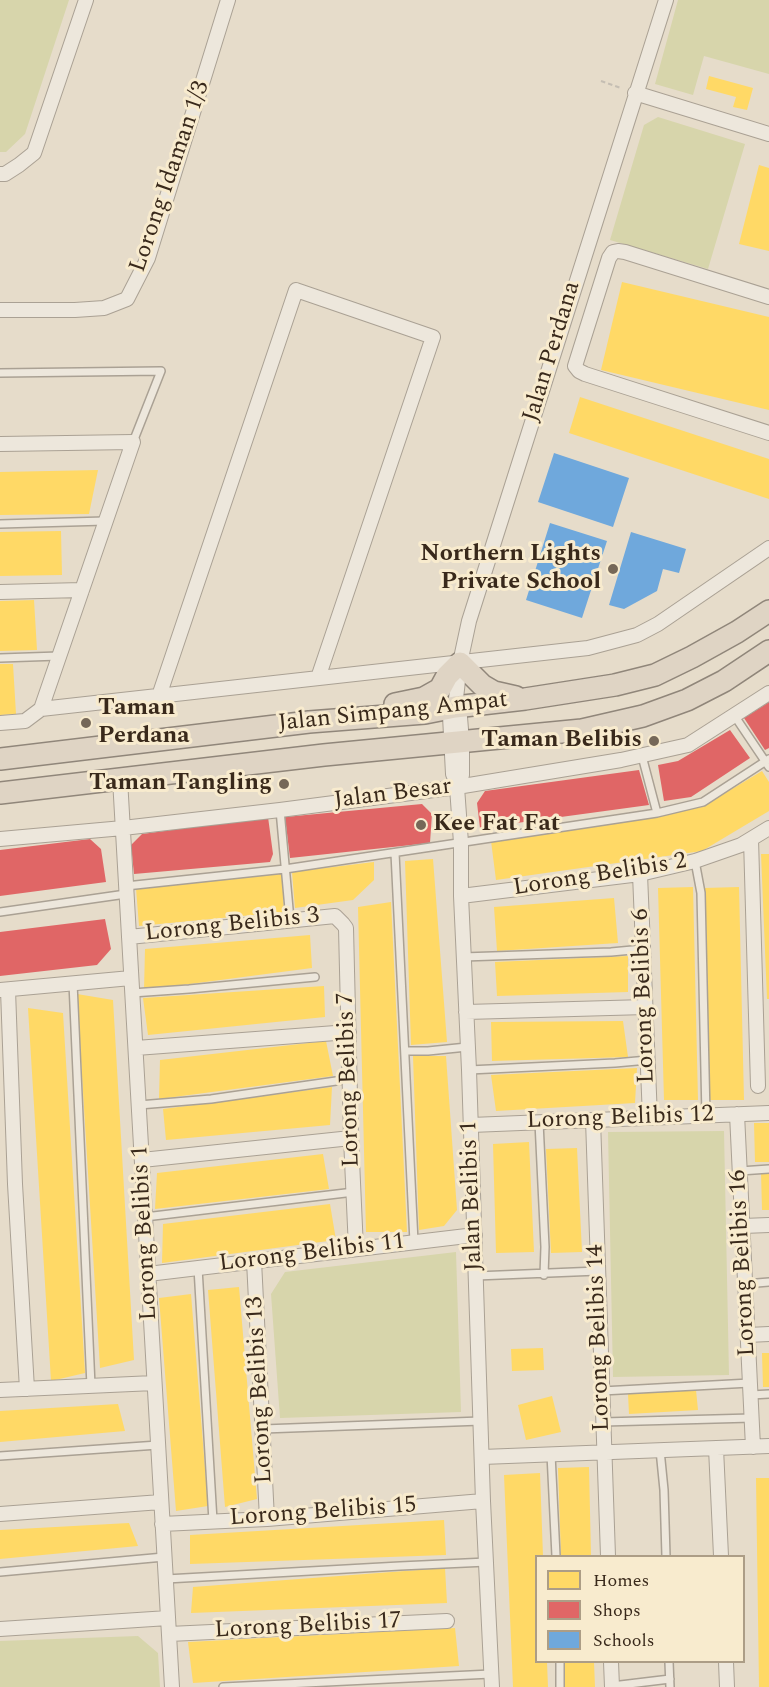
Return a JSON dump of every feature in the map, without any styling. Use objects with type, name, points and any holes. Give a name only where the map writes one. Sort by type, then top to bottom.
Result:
[{"type":"highway","name":"Jalan Simpang Ampat","points":[[0,759],[309,722],[425,713],[615,685],[655,675],[728,637],[769,611]]},
{"type":"highway","name":"Jalan Simpang Ampat","points":[[0,793],[324,755],[582,730],[643,716],[687,700],[724,681],[769,651]]},
{"type":"highway","points":[[309,722],[424,698],[440,689],[447,676],[460,663],[482,685],[494,692],[525,699]]},
{"type":"street","points":[[0,174],[5,174],[34,153],[86,0]]},
{"type":"street","name":"Lorong Idaman 1/3","points":[[0,310],[104,308],[127,298],[148,258],[228,0]]},
{"type":"street","name":"Jalan Perdana","points":[[455,707],[460,663],[469,621],[666,0]]},
{"type":"street","points":[[635,93],[769,134]]},
{"type":"street","points":[[769,297],[625,252],[613,252],[609,258],[575,366],[579,371],[769,433]]},
{"type":"street","points":[[159,696],[296,290],[433,336],[318,678]]},
{"type":"street","points":[[0,444],[134,442],[41,709]]},
{"type":"street","points":[[0,723],[25,721],[41,709],[588,648],[637,635],[658,624],[769,548]]},
{"type":"street","points":[[0,591],[82,590]]},
{"type":"street","name":"Jalan Besar","points":[[0,839],[280,810],[457,787],[642,756],[688,745],[769,693]]},
{"type":"street","name":"Jalan Belibis 1","points":[[455,707],[460,717],[456,742],[462,775],[457,787],[461,843],[460,896],[470,1070],[483,1501],[491,1680]]},
{"type":"street","name":"Lorong Belibis 1","points":[[120,779],[172,1687]]},
{"type":"street","name":"Lorong Belibis 2","points":[[460,896],[640,874],[695,861],[741,845],[769,828]]},
{"type":"street","points":[[751,839],[758,1086]]},
{"type":"street","name":"Lorong Belibis 6","points":[[640,874],[651,1118]]},
{"type":"street","name":"Lorong Belibis 3","points":[[129,937],[335,916]]},
{"type":"street","name":"Lorong Belibis 7","points":[[335,916],[346,928],[356,1249]]},
{"type":"street","points":[[27,1389],[4,990],[131,978]]},
{"type":"street","points":[[466,1012],[646,1007]]},
{"type":"street","points":[[135,1048],[349,1032]]},
{"type":"street","name":"Lorong Belibis 12","points":[[471,1125],[769,1113]]},
{"type":"street","name":"Lorong Belibis 16","points":[[738,1114],[753,1447]]},
{"type":"street","name":"Lorong Belibis 14","points":[[593,1120],[608,1555]]},
{"type":"street","points":[[142,1160],[351,1138]]},
{"type":"street","points":[[742,1226],[769,1225]]},
{"type":"street","name":"Lorong Belibis 11","points":[[148,1274],[476,1235]]},
{"type":"street","name":"Lorong Belibis 13","points":[[254,1261],[267,1519]]},
{"type":"street","points":[[748,1335],[769,1334]]},
{"type":"street","points":[[0,1390],[154,1383]]},
{"type":"street","points":[[482,1457],[769,1446]]},
{"type":"street","points":[[716,1448],[721,1555]]},
{"type":"street","name":"Lorong Belibis 15","points":[[162,1524],[267,1519],[483,1501]]},
{"type":"street","points":[[0,1514],[161,1502]]},
{"type":"street","points":[[0,1629],[168,1618]]},
{"type":"street","name":"Lorong Belibis 17","points":[[169,1634],[447,1621]]},
{"type":"street","points":[[611,1663],[612,1687]]},
{"type":"street","points":[[726,1663],[727,1687]]},
{"type":"lane","points":[[0,373],[161,371],[134,442]]},
{"type":"lane","points":[[0,524],[106,521]]},
{"type":"lane","points":[[0,658],[59,656]]},
{"type":"lane","points":[[0,912],[126,890],[285,869],[657,813],[703,802],[768,763],[734,715]]},
{"type":"lane","points":[[642,756],[657,813]]},
{"type":"lane","points":[[280,810],[290,920]]},
{"type":"lane","points":[[395,853],[414,1242]]},
{"type":"lane","points":[[695,861],[700,893],[706,1116]]},
{"type":"lane","points":[[463,957],[643,949]]},
{"type":"lane","points":[[132,993],[315,976]]},
{"type":"lane","points":[[73,983],[91,1386]]},
{"type":"lane","points":[[405,1051],[467,1047]]},
{"type":"lane","points":[[470,1070],[648,1060]]},
{"type":"lane","points":[[139,1105],[211,1099],[351,1079]]},
{"type":"lane","points":[[539,1122],[545,1247],[544,1275]]},
{"type":"lane","points":[[740,1171],[769,1168]]},
{"type":"lane","points":[[145,1217],[354,1192]]},
{"type":"lane","points":[[198,1268],[213,1521]]},
{"type":"lane","points":[[476,1276],[598,1271]]},
{"type":"lane","points":[[745,1284],[769,1282]]},
{"type":"lane","points":[[602,1391],[750,1389],[769,1394]]},
{"type":"lane","points":[[603,1422],[752,1418]]},
{"type":"lane","points":[[263,1429],[481,1421]]},
{"type":"lane","points":[[0,1456],[158,1445]]},
{"type":"lane","points":[[660,1450],[666,1555]]},
{"type":"lane","points":[[551,1454],[556,1555]]},
{"type":"lane","points":[[0,1572],[164,1557]]},
{"type":"lane","points":[[166,1579],[487,1562]]},
{"type":"lane","points":[[560,1663],[560,1687]]},
{"type":"lane","points":[[612,1687],[670,1683],[669,1663]]},
{"type":"lane","points":[[223,1687],[491,1680]]},
{"type":"path","points":[[601,81],[635,93]]},
{"type":"shaded area","points":[[0,0],[69,0],[25,134],[6,152],[0,152]]},
{"type":"shaded area","points":[[678,0],[769,0],[769,74],[704,56],[693,95],[655,84]]},
{"type":"shaded area","points":[[658,117],[745,144],[708,269],[610,240],[644,125]]},
{"type":"shaded area","points":[[724,1131],[729,1375],[613,1377],[608,1132]]},
{"type":"shaded area","points":[[456,1252],[461,1412],[280,1418],[271,1294],[285,1272]]},
{"type":"shaded area","points":[[138,1636],[158,1653],[160,1687],[0,1687],[0,1641]]},
{"type":"building: Homes","points":[[709,76],[753,88],[747,110],[733,107],[736,97],[706,89]]},
{"type":"building: Homes","points":[[759,165],[769,168],[769,251],[739,244]]},
{"type":"building: Homes","points":[[622,282],[769,317],[769,410],[601,370]]},
{"type":"building: Homes","points":[[580,397],[769,459],[769,499],[569,433]]},
{"type":"building: Homes","points":[[98,470],[89,514],[0,515],[0,472]]},
{"type":"building: Homes","points":[[61,531],[62,575],[0,576],[0,532]]},
{"type":"building: Homes","points":[[34,600],[37,650],[0,651],[0,601]]},
{"type":"building: Homes","points":[[0,664],[13,664],[16,714],[0,715]]},
{"type":"building: Homes","points":[[762,771],[769,782],[769,811],[702,851],[496,880],[491,841],[702,807]]},
{"type":"building: Homes","points":[[761,854],[769,854],[769,999],[767,999]]},
{"type":"building: Homes","points":[[433,859],[447,1042],[411,1045],[405,861]]},
{"type":"building: Homes","points":[[374,862],[374,880],[353,900],[295,908],[292,872]]},
{"type":"building: Homes","points":[[282,872],[284,912],[139,926],[136,888]]},
{"type":"building: Homes","points":[[693,887],[698,1100],[664,1100],[658,888]]},
{"type":"building: Homes","points":[[739,887],[744,1100],[710,1100],[704,888]]},
{"type":"building: Homes","points":[[614,898],[618,943],[497,951],[494,907]]},
{"type":"building: Homes","points":[[391,902],[407,1232],[366,1232],[358,907]]},
{"type":"building: Homes","points":[[310,935],[312,968],[144,990],[145,949]]},
{"type":"building: Homes","points":[[628,956],[628,992],[497,996],[495,962]]},
{"type":"building: Homes","points":[[324,986],[325,1017],[148,1035],[143,998]]},
{"type":"building: Homes","points":[[77,994],[113,1000],[134,1360],[100,1368]]},
{"type":"building: Homes","points":[[28,1008],[63,1013],[85,1373],[51,1381]]},
{"type":"building: Homes","points":[[623,1021],[628,1057],[492,1061],[491,1022]]},
{"type":"building: Homes","points":[[326,1041],[333,1076],[159,1099],[160,1060]]},
{"type":"building: Homes","points":[[413,1056],[446,1056],[457,1210],[444,1226],[419,1230]]},
{"type":"building: Homes","points":[[637,1068],[635,1103],[496,1111],[491,1075]]},
{"type":"building: Homes","points":[[332,1087],[330,1125],[166,1140],[163,1109]]},
{"type":"building: Homes","points":[[754,1123],[769,1123],[769,1162],[755,1162]]},
{"type":"building: Homes","points":[[529,1142],[534,1252],[496,1253],[493,1144]]},
{"type":"building: Homes","points":[[577,1148],[582,1252],[551,1253],[546,1149]]},
{"type":"building: Homes","points":[[323,1154],[329,1189],[155,1209],[157,1173]]},
{"type":"building: Homes","points":[[761,1172],[769,1172],[769,1210],[762,1210]]},
{"type":"building: Homes","points":[[330,1204],[336,1240],[162,1263],[163,1224]]},
{"type":"building: Homes","points":[[239,1287],[257,1499],[225,1507],[208,1290]]},
{"type":"building: Homes","points":[[191,1294],[208,1506],[176,1511],[159,1298]]},
{"type":"building: Homes","points":[[543,1348],[544,1370],[512,1371],[511,1349]]},
{"type":"building: Homes","points":[[762,1353],[769,1353],[769,1387],[763,1387]]},
{"type":"building: Homes","points":[[696,1390],[698,1410],[629,1414],[628,1394]]},
{"type":"building: Homes","points":[[552,1396],[561,1432],[526,1440],[518,1405]]},
{"type":"building: Homes","points":[[118,1404],[125,1431],[0,1442],[0,1411]]},
{"type":"building: Homes","points":[[589,1467],[591,1555],[561,1555],[558,1468]]},
{"type":"building: Homes","points":[[540,1473],[543,1555],[535,1555],[535,1663],[547,1663],[548,1687],[513,1687],[504,1475]]},
{"type":"building: Homes","points":[[756,1478],[769,1478],[769,1687],[759,1687]]},
{"type":"building: Homes","points":[[444,1520],[446,1555],[190,1564],[190,1535]]},
{"type":"building: Homes","points":[[129,1523],[138,1546],[0,1559],[0,1530]]},
{"type":"building: Homes","points":[[445,1568],[447,1603],[191,1613],[193,1587]]},
{"type":"building: Homes","points":[[455,1628],[459,1666],[193,1683],[188,1642]]},
{"type":"building: Homes","points":[[564,1663],[594,1663],[595,1687],[565,1687]]},
{"type":"building: Shops","points":[[769,702],[769,748],[765,750],[744,718]]},
{"type":"building: Shops","points":[[730,730],[750,758],[691,797],[664,801],[658,765],[678,761]]},
{"type":"building: Shops","points":[[639,770],[649,805],[480,828],[477,803],[485,791]]},
{"type":"building: Shops","points":[[422,804],[432,814],[430,843],[290,858],[285,817]]},
{"type":"building: Shops","points":[[268,817],[273,854],[270,862],[134,874],[131,845],[142,834]]},
{"type":"building: Shops","points":[[90,839],[101,849],[106,882],[0,896],[0,850]]},
{"type":"building: Shops","points":[[105,919],[111,949],[97,965],[0,976],[0,932]]},
{"type":"building: Schools","points":[[554,453],[629,478],[613,527],[538,502]]},
{"type":"building: Schools","points":[[550,523],[607,541],[582,618],[526,600]]},
{"type":"building: Schools","points":[[631,532],[686,549],[679,573],[663,569],[657,591],[624,609],[609,605]]},
{"type":"place","name":"Northern Lights Private School","points":[[613,569]]},
{"type":"place","name":"Taman Perdana","points":[[86,723]]},
{"type":"place","name":"Taman Belibis","points":[[654,741]]},
{"type":"place","name":"Taman Tangling","points":[[284,784]]},
{"type":"place","name":"Kee Fat Fat","points":[[421,825]]}]
